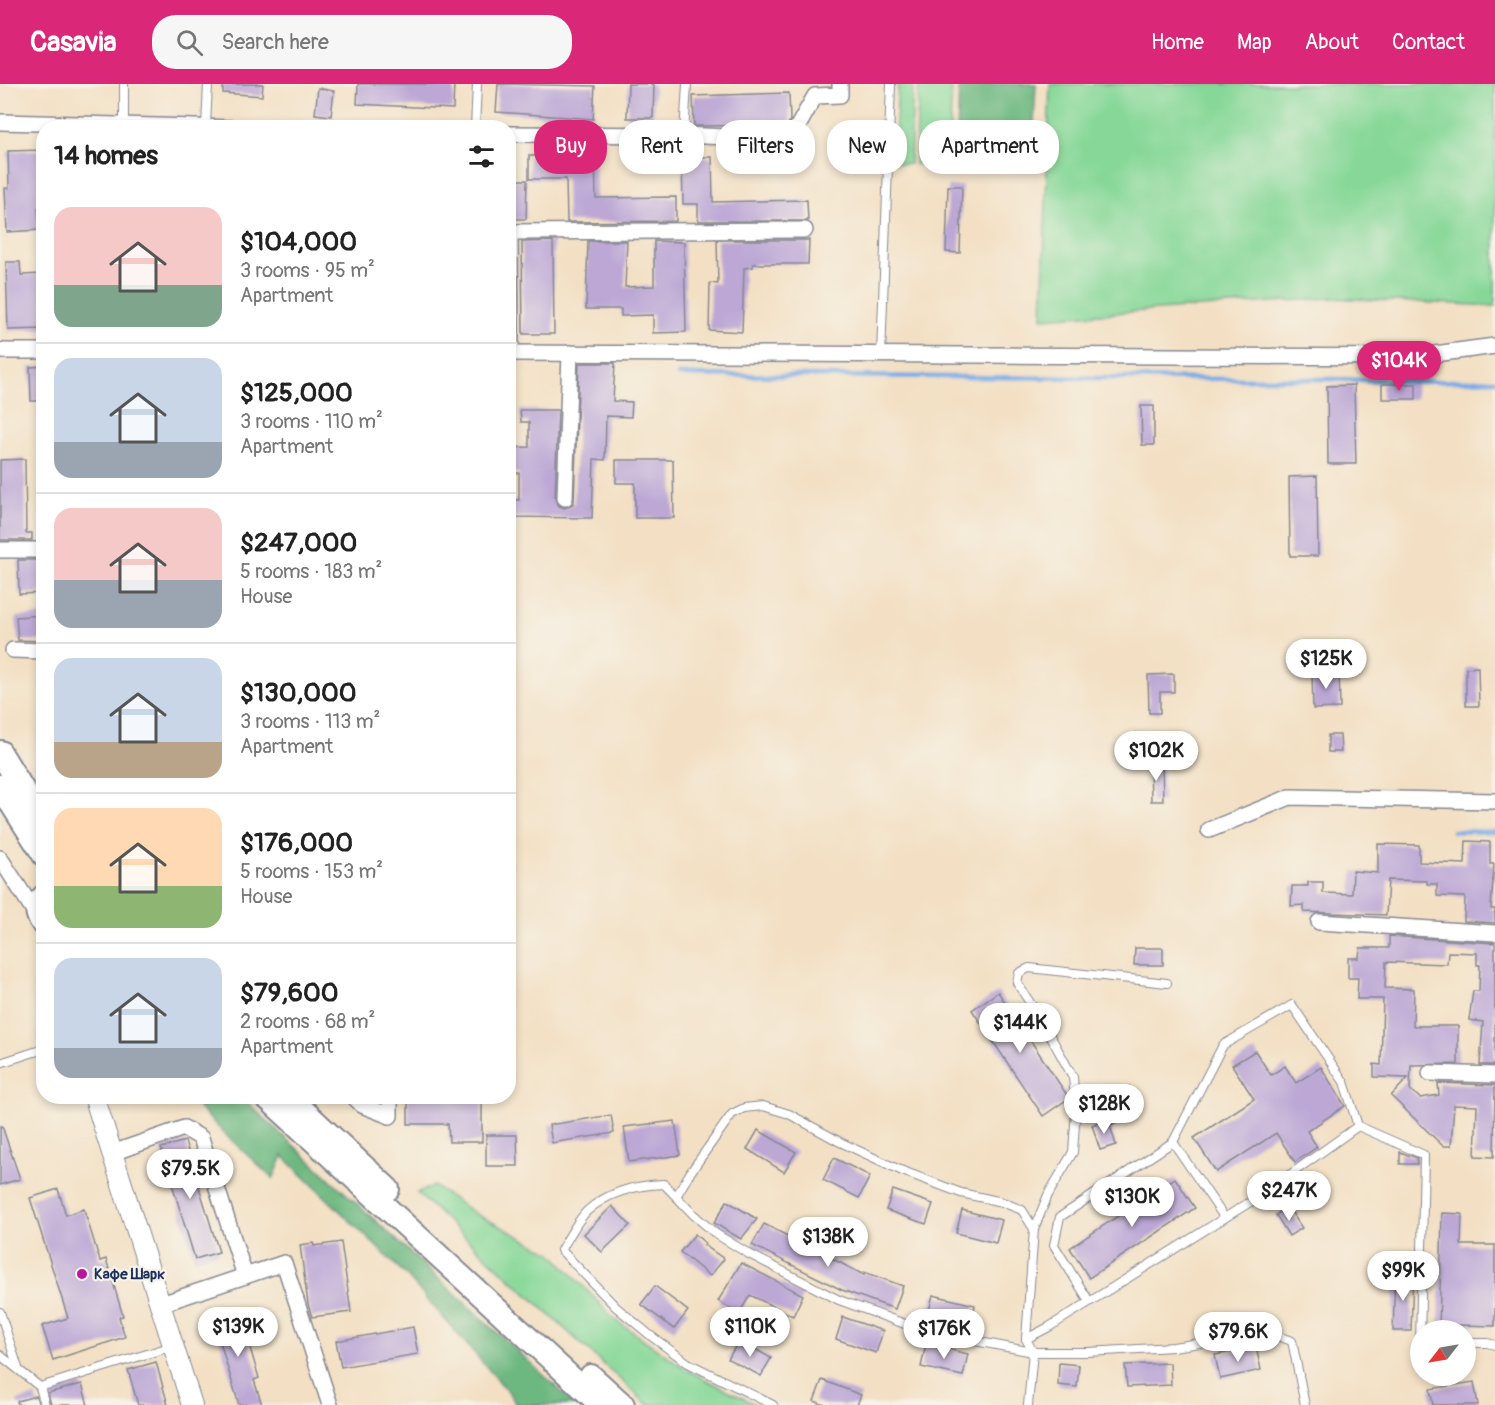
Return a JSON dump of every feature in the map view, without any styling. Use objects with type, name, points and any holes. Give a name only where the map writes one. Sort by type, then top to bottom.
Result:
[{"type":"main road","points":[[0,752],[36,811]]},
{"type":"main road","points":[[0,786],[36,842]]},
{"type":"main road","points":[[274,1104],[601,1405]]},
{"type":"main road","points":[[297,1104],[623,1405]]},
{"type":"street","points":[[704,136],[786,140],[794,135],[815,96],[840,95],[840,84]]},
{"type":"street","points":[[0,122],[36,123]]},
{"type":"street","points":[[516,134],[619,135]]},
{"type":"street","points":[[516,232],[805,230]]},
{"type":"street","points":[[516,353],[1412,357],[1495,346]]},
{"type":"street","points":[[0,351],[36,351]]},
{"type":"street","points":[[565,498],[570,353]]},
{"type":"street","points":[[0,550],[36,550]]},
{"type":"street","points":[[13,650],[36,651]]},
{"type":"street","points":[[1209,830],[1290,797],[1495,801]]},
{"type":"street","points":[[0,858],[36,907]]},
{"type":"street","points":[[17,884],[29,894],[36,905]]},
{"type":"street","points":[[1319,922],[1495,933]]},
{"type":"street","points":[[1430,1073],[1495,1075]]},
{"type":"street","points":[[97,1104],[192,1405]]},
{"type":"street","points":[[361,1104],[390,1116],[390,1104]]},
{"type":"street","points":[[112,1152],[184,1128],[201,1138],[245,1276]]},
{"type":"street","points":[[161,1304],[284,1263],[330,1405]]},
{"type":"lane","points":[[124,84],[124,120]]},
{"type":"lane","points":[[206,120],[208,84]]},
{"type":"lane","points":[[475,120],[477,84]]},
{"type":"lane","points":[[685,120],[687,84]]},
{"type":"lane","points":[[881,356],[891,84]]},
{"type":"lane","points":[[1028,1405],[1033,1352],[1026,1339],[1034,1229],[1048,1195],[1073,1152],[1077,1110],[1073,1077],[1042,1021],[1017,983],[1019,973],[1029,968],[1167,983]]},
{"type":"lane","points":[[1089,1301],[1054,1245],[1060,1217],[1173,1142],[1223,1045],[1292,1005],[1344,1082],[1358,1126],[1424,1155],[1421,1320]]},
{"type":"lane","points":[[0,1063],[36,1052]]},
{"type":"lane","points":[[677,1195],[732,1114],[744,1108],[763,1106],[789,1114],[840,1142],[900,1170],[961,1193],[1002,1202],[1022,1210],[1034,1229]]},
{"type":"lane","points":[[1026,1339],[1263,1194],[1358,1126]]},
{"type":"lane","points":[[1173,1142],[1224,1217]]},
{"type":"lane","points":[[773,1405],[688,1363],[616,1307],[561,1250],[586,1213],[607,1196],[646,1184],[664,1184],[716,1234],[758,1259],[839,1300],[905,1324],[964,1339],[1033,1352],[1088,1352],[1173,1347],[1268,1333],[1292,1341],[1305,1405]]},
{"type":"lane","points":[[0,1312],[18,1370]]},
{"type":"lane","points":[[1476,1343],[1495,1345]]},
{"type":"lane","points":[[40,1387],[174,1346]]},
{"type":"lane","points":[[0,1355],[40,1387],[45,1405]]},
{"type":"green space","points":[[898,84],[913,84],[910,164],[907,164],[907,120],[896,120]]},
{"type":"green space","points":[[919,84],[952,84],[950,120],[919,120],[919,164],[915,164]]},
{"type":"green space","points":[[959,84],[1036,84],[1034,120],[958,120]]},
{"type":"green space","points":[[1050,84],[1495,84],[1495,306],[1331,298],[1042,318],[1047,174],[1059,174],[1059,120],[1049,120]]},
{"type":"green space","points":[[195,1104],[249,1104],[576,1405],[516,1405],[511,1395],[406,1275],[283,1156],[273,1179]]},
{"type":"green space","points":[[434,1186],[476,1214],[552,1253],[613,1318],[689,1371],[757,1405],[648,1405],[417,1193]]},
{"type":"building","points":[[223,84],[263,84],[262,96],[223,93]]},
{"type":"building","points":[[358,84],[454,84],[453,109],[357,104]]},
{"type":"building","points":[[498,84],[595,86],[593,119],[496,112]]},
{"type":"building","points":[[628,84],[654,84],[653,118],[627,118]]},
{"type":"building","points":[[318,88],[334,91],[331,116],[315,114]]},
{"type":"building","points":[[789,93],[790,120],[716,120],[716,126],[704,126],[704,120],[694,120],[693,96]]},
{"type":"building","points":[[36,150],[36,230],[7,232],[5,188],[9,188],[8,151]]},
{"type":"building","points":[[529,156],[534,156],[534,174],[595,174],[596,198],[676,197],[676,221],[567,222],[566,179],[529,179]]},
{"type":"building","points":[[704,157],[712,157],[713,202],[807,200],[808,221],[698,221],[698,204],[683,204],[682,174],[704,174]]},
{"type":"building","points":[[516,180],[527,180],[526,219],[516,219]]},
{"type":"building","points":[[948,186],[962,186],[960,253],[946,252]]},
{"type":"building","points":[[717,240],[809,240],[808,264],[753,264],[753,267],[744,268],[742,332],[709,330],[710,283],[718,284]]},
{"type":"building","points":[[553,241],[554,334],[523,334],[522,242]]},
{"type":"building","points":[[588,241],[627,241],[625,287],[654,286],[654,241],[684,242],[686,332],[653,333],[653,315],[621,316],[621,309],[586,309]]},
{"type":"building","points":[[6,262],[20,262],[21,275],[36,274],[36,329],[8,330]]},
{"type":"building","points":[[579,363],[615,363],[613,401],[632,402],[631,417],[606,416],[605,460],[594,459],[592,518],[516,517],[516,500],[519,500],[519,473],[516,473],[516,448],[529,447],[529,422],[521,422],[520,410],[558,410],[555,498],[559,506],[564,508],[574,503]]},
{"type":"building","points":[[30,367],[36,367],[36,401],[31,401]]},
{"type":"building","points":[[1382,384],[1416,384],[1416,399],[1382,399]]},
{"type":"building","points":[[1354,385],[1356,464],[1328,464],[1327,386]]},
{"type":"building","points":[[1141,406],[1154,406],[1154,445],[1142,445]]},
{"type":"building","points":[[25,459],[26,533],[32,533],[32,540],[0,540],[0,460]]},
{"type":"building","points":[[616,460],[673,460],[674,518],[635,518],[635,483],[616,483]]},
{"type":"building","points":[[1317,476],[1318,556],[1290,556],[1289,477]]},
{"type":"building","points":[[18,560],[36,560],[36,593],[19,594]]},
{"type":"building","points":[[36,616],[36,641],[18,640],[16,617]]},
{"type":"building","points":[[1478,667],[1479,706],[1466,706],[1466,668]]},
{"type":"building","points":[[1339,670],[1340,708],[1313,709],[1312,671]]},
{"type":"building","points":[[1174,674],[1174,692],[1160,692],[1160,713],[1149,713],[1148,675]]},
{"type":"building","points":[[1328,735],[1340,735],[1341,752],[1328,752]]},
{"type":"building","points":[[1150,762],[1162,762],[1163,801],[1151,801]]},
{"type":"building","points":[[1466,841],[1490,842],[1490,864],[1494,864],[1491,909],[1495,909],[1495,923],[1464,921],[1465,897],[1437,896],[1437,884],[1427,884],[1427,881],[1388,880],[1386,915],[1304,912],[1304,905],[1291,906],[1292,886],[1308,886],[1308,882],[1323,882],[1323,893],[1352,894],[1353,871],[1378,873],[1378,844],[1419,845],[1419,862],[1465,864]]},
{"type":"building","points":[[1389,936],[1495,943],[1495,1065],[1480,1065],[1483,1022],[1469,1020],[1473,991],[1479,991],[1480,965],[1477,965],[1477,953],[1448,952],[1447,964],[1386,962],[1385,988],[1414,989],[1413,1026],[1458,1026],[1458,1064],[1411,1065],[1410,1090],[1420,1098],[1439,1095],[1438,1083],[1495,1085],[1494,1157],[1475,1156],[1477,1106],[1454,1105],[1451,1146],[1443,1146],[1391,1096],[1408,1078],[1374,1077],[1374,1064],[1381,1065],[1383,999],[1357,999],[1358,978],[1348,978],[1348,958],[1359,958],[1360,948],[1389,948]]},
{"type":"building","points":[[1135,948],[1163,948],[1163,965],[1134,965]]},
{"type":"building","points":[[998,992],[1069,1098],[1043,1116],[972,1010]]},
{"type":"building","points":[[1255,1051],[1271,1075],[1285,1066],[1296,1083],[1321,1067],[1345,1106],[1307,1131],[1317,1147],[1295,1162],[1276,1133],[1216,1172],[1194,1138],[1254,1099],[1232,1065]]},
{"type":"building","points":[[1129,1086],[1142,1107],[1112,1125],[1100,1105]]},
{"type":"building","points":[[408,1104],[482,1104],[482,1142],[449,1142],[448,1124],[408,1124]]},
{"type":"building","points":[[611,1115],[614,1133],[552,1143],[549,1125]]},
{"type":"building","points":[[1108,1119],[1116,1145],[1100,1150],[1092,1125]]},
{"type":"building","points":[[675,1121],[680,1155],[629,1162],[624,1127]]},
{"type":"building","points":[[0,1126],[2,1126],[20,1179],[0,1185]]},
{"type":"building","points":[[758,1130],[796,1152],[784,1172],[747,1149]]},
{"type":"building","points":[[486,1135],[517,1135],[518,1166],[486,1166]]},
{"type":"building","points":[[185,1141],[219,1252],[195,1259],[161,1148]]},
{"type":"building","points":[[1400,1152],[1417,1158],[1417,1164],[1400,1164]]},
{"type":"building","points":[[834,1158],[870,1176],[859,1198],[823,1180]]},
{"type":"building","points":[[1175,1178],[1195,1208],[1089,1278],[1070,1248]]},
{"type":"building","points":[[58,1189],[66,1215],[84,1209],[100,1261],[106,1259],[123,1316],[119,1317],[125,1337],[53,1360],[42,1326],[68,1318],[30,1198]]},
{"type":"building","points":[[893,1190],[933,1204],[926,1224],[886,1210]]},
{"type":"building","points":[[727,1201],[757,1219],[741,1239],[714,1223]]},
{"type":"building","points":[[612,1206],[630,1225],[602,1252],[584,1234]]},
{"type":"building","points":[[1288,1207],[1302,1228],[1289,1236],[1276,1215]]},
{"type":"building","points":[[962,1210],[1002,1220],[996,1243],[956,1233]]},
{"type":"building","points":[[1442,1213],[1462,1214],[1461,1245],[1495,1245],[1495,1326],[1476,1325],[1476,1320],[1439,1320]]},
{"type":"building","points":[[764,1224],[864,1275],[864,1272],[903,1286],[895,1309],[842,1290],[752,1245]]},
{"type":"building","points":[[695,1234],[705,1243],[704,1245],[724,1259],[710,1276],[680,1252]]},
{"type":"building","points":[[341,1242],[351,1312],[312,1317],[308,1304],[300,1245],[313,1243],[314,1246]]},
{"type":"building","points":[[741,1263],[803,1295],[793,1316],[750,1295],[739,1314],[718,1301]]},
{"type":"building","points":[[1395,1273],[1413,1274],[1410,1331],[1393,1331]]},
{"type":"building","points":[[655,1286],[688,1311],[674,1329],[641,1304]]},
{"type":"building","points":[[933,1295],[975,1305],[970,1328],[927,1318]]},
{"type":"building","points":[[239,1311],[259,1378],[254,1380],[262,1405],[239,1405],[213,1319]]},
{"type":"building","points":[[843,1317],[883,1331],[876,1353],[836,1339]]},
{"type":"building","points":[[413,1327],[418,1354],[341,1367],[336,1341]]},
{"type":"building","points":[[739,1340],[771,1358],[761,1376],[728,1359]]},
{"type":"building","points":[[926,1344],[968,1354],[963,1376],[921,1367]]},
{"type":"building","points":[[1256,1347],[1261,1370],[1220,1379],[1215,1355]]},
{"type":"building","points":[[156,1362],[168,1405],[138,1405],[128,1370]]},
{"type":"building","points":[[1059,1363],[1079,1365],[1077,1387],[1058,1385]]},
{"type":"building","points":[[1170,1363],[1171,1385],[1127,1387],[1125,1365]]},
{"type":"building","points":[[822,1380],[861,1395],[857,1405],[825,1405],[814,1401]]},
{"type":"building","points":[[82,1384],[88,1405],[51,1405],[48,1393]]},
{"type":"building","points":[[1475,1386],[1478,1405],[1433,1405],[1430,1389]]},
{"type":"building","points":[[36,1396],[39,1405],[18,1405],[17,1401]]},
{"type":"waterway","points":[[678,375],[1334,379],[1419,382],[1495,380]]},
{"type":"waterway","points":[[1453,831],[1495,832]]},
{"type":"place","name":"Кафе Шарк","points":[[82,1274]]}]
